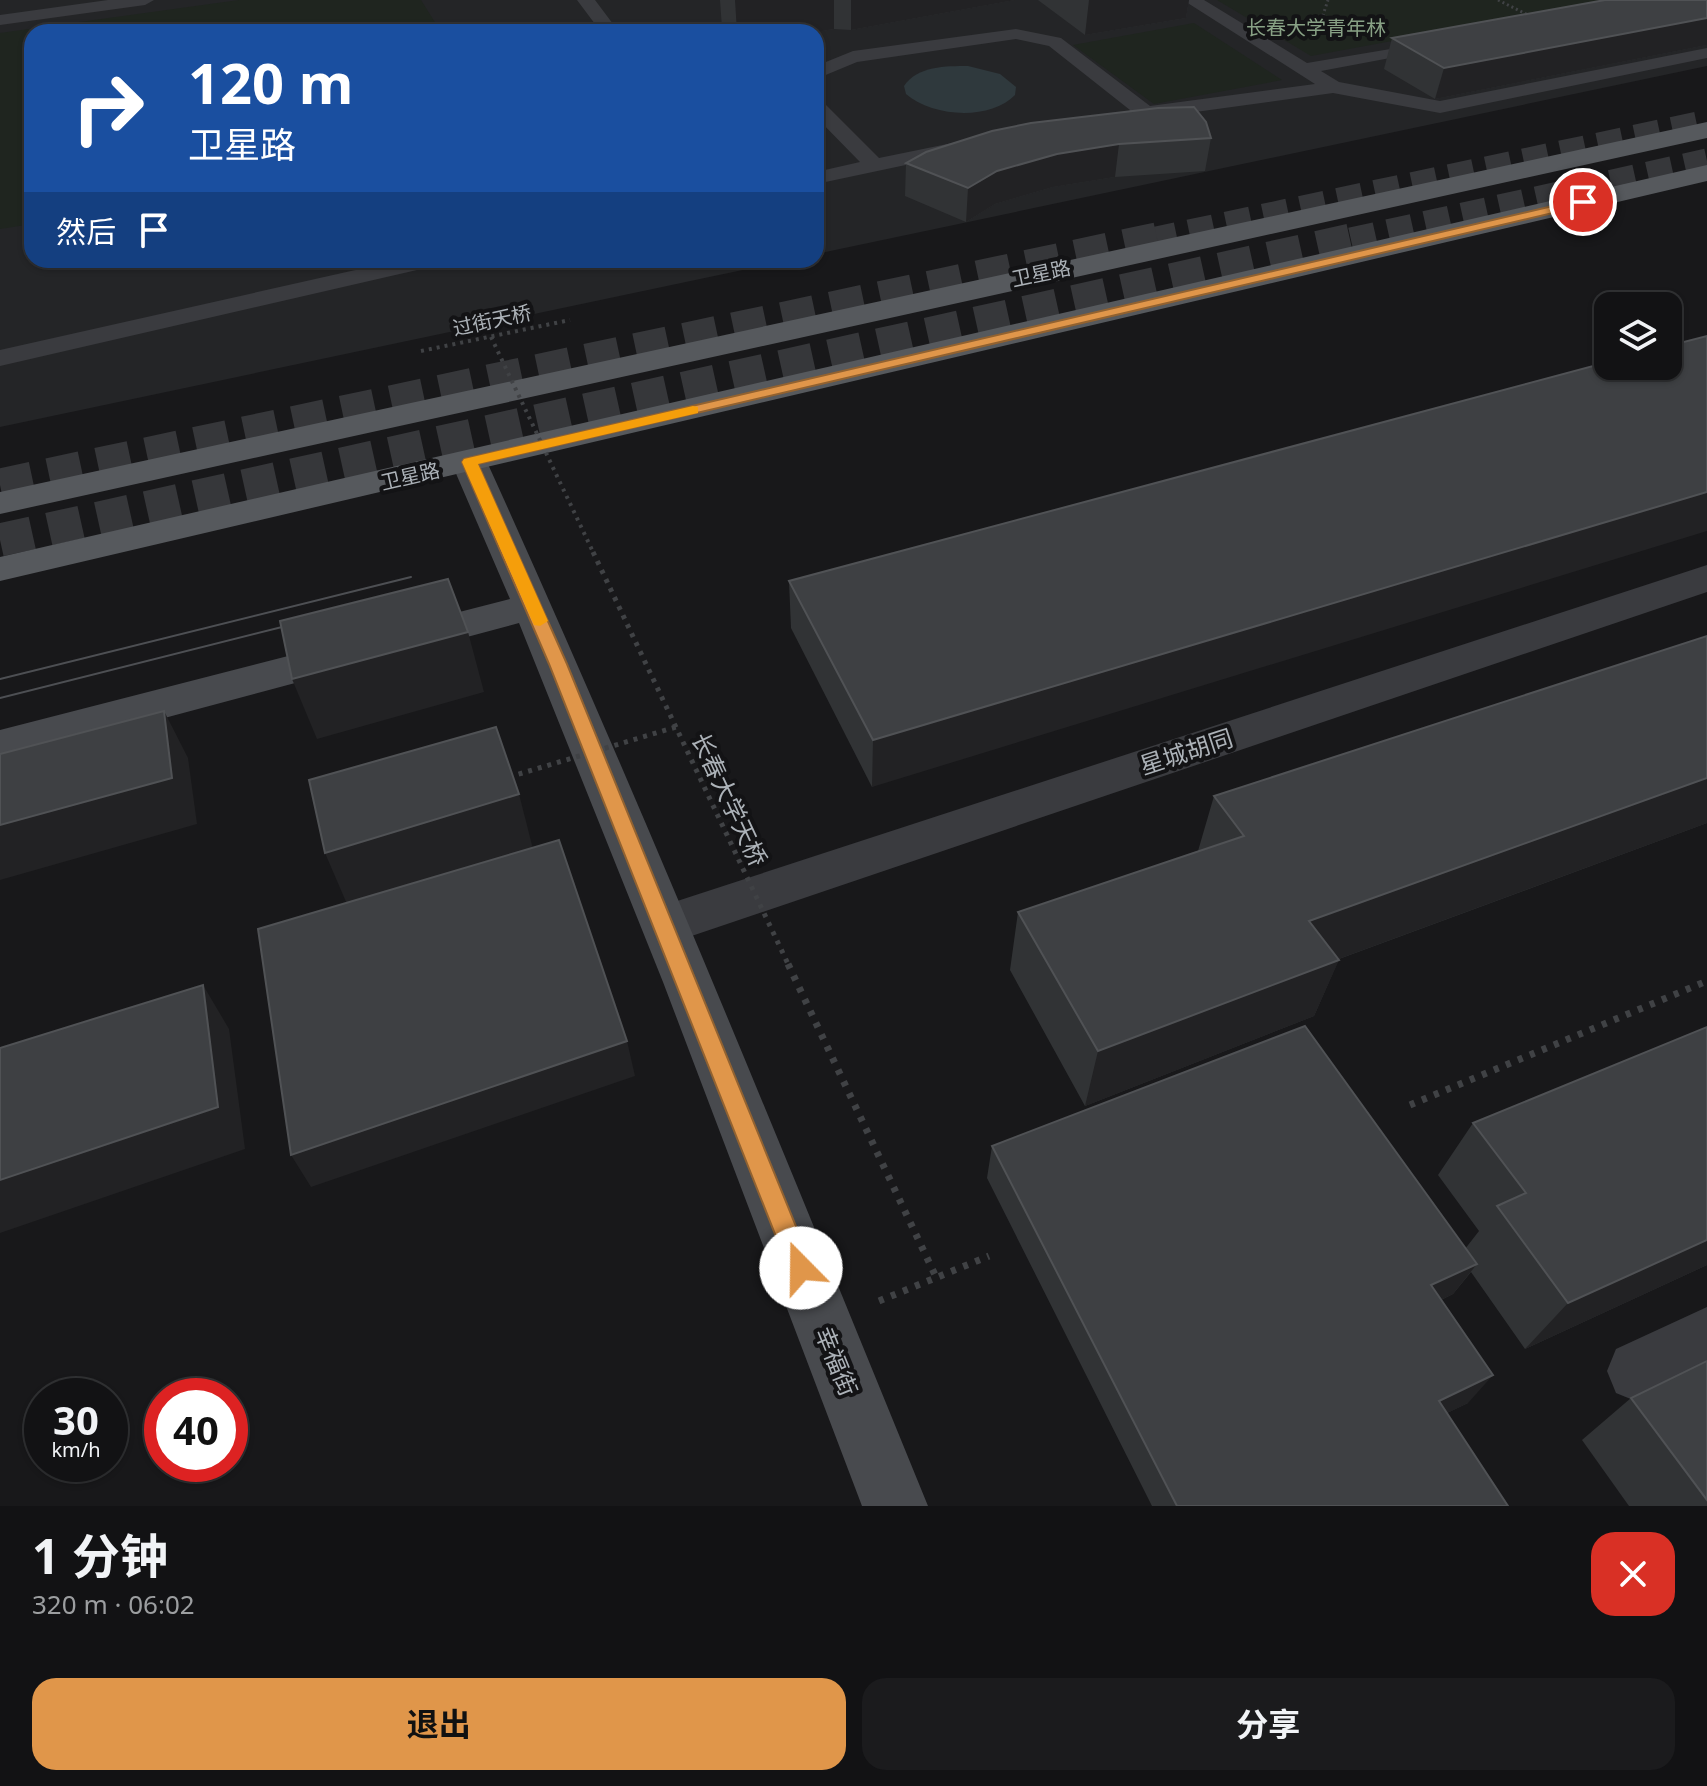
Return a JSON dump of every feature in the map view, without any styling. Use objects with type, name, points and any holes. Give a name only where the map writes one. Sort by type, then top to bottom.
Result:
[{"type":"main road","name":"卫星路","points":[[0,503],[1707,130]]},
{"type":"main road","name":"卫星路","points":[[0,569],[1707,173]]},
{"type":"street","name":"幸福街","points":[[469,462],[534,606],[665,925],[895,1506]]},
{"type":"street","name":"星城胡同","points":[[665,925],[1707,578]]},
{"type":"street","points":[[0,746],[534,606]]},
{"type":"street","points":[[1638,1371],[1707,1337]]},
{"type":"lane","points":[[0,20],[145,0]]},
{"type":"lane","points":[[586,0],[604,24]]},
{"type":"lane","points":[[1192,0],[1333,87]]},
{"type":"lane","points":[[824,70],[853,57],[1016,34],[1055,42],[1145,112]]},
{"type":"lane","points":[[1304,69],[1455,41]]},
{"type":"lane","points":[[1117,117],[1333,87],[1440,107],[1707,53]]},
{"type":"lane","points":[[824,114],[873,164]]},
{"type":"lane","points":[[824,176],[989,142]]},
{"type":"lane","points":[[0,358],[395,268]]},
{"type":"path","points":[[1498,0],[1533,18]]},
{"type":"path","name":"过街天桥","points":[[421,351],[570,320]]},
{"type":"path","name":"长春大学天桥","points":[[491,337],[936,1277]]},
{"type":"path","points":[[500,779],[676,727]]},
{"type":"path","points":[[1410,1105],[1707,981]]},
{"type":"path","points":[[823,1326],[989,1256]]},
{"type":"shaded area","points":[[0,0],[1707,0],[1707,66],[824,252],[824,24],[24,24],[24,268],[752,268],[0,427]]},
{"type":"shaded area","points":[[968,66],[1000,74],[1016,87],[1015,95],[991,109],[961,113],[930,108],[906,94],[904,86],[916,74],[942,67]]},
{"type":"green space","points":[[239,0],[421,0],[436,24],[65,24]]},
{"type":"green space","name":"长春大学青年林","points":[[1217,0],[1614,0],[1311,56]]},
{"type":"green space","name":"长春大学青年林","points":[[1194,23],[1282,80],[1154,104],[1073,45]]},
{"type":"green space","points":[[24,30],[24,225],[0,229],[0,33]]},
{"type":"building","points":[[1605,0],[1707,0],[1707,18],[1444,68],[1392,38]]},
{"type":"building","points":[[1194,107],[1206,122],[1211,138],[1119,144],[1057,154],[997,171],[968,188],[906,163],[926,152],[992,131],[1031,123],[1158,108]]},
{"type":"building","points":[[1707,336],[1707,492],[873,740],[789,581],[1594,366],[1594,380],[1682,380],[1682,342]]},
{"type":"building","points":[[448,579],[468,632],[292,679],[280,621]]},
{"type":"building","points":[[1707,636],[1707,778],[1309,921],[1339,960],[1098,1051],[1018,912],[1244,836],[1214,796]]},
{"type":"building","points":[[164,711],[172,778],[0,825],[0,754]]},
{"type":"building","points":[[496,727],[519,794],[325,853],[309,780]]},
{"type":"building","points":[[559,840],[627,1041],[291,1155],[258,929]]},
{"type":"building","points":[[203,985],[218,1107],[0,1180],[0,1048]]},
{"type":"building","points":[[1305,1026],[1477,1264],[1431,1285],[1493,1375],[1439,1401],[1508,1506],[1177,1506],[992,1146]]},
{"type":"building","points":[[1707,1027],[1707,1240],[1568,1303],[1497,1206],[1526,1193],[1473,1123]]},
{"type":"building","points":[[1707,1361],[1707,1500],[1631,1398]]},
{"type":"tunnel","points":[[1152,240],[1707,122]]},
{"type":"tunnel","points":[[1351,240],[1707,161]]},
{"type":"tunnel","points":[[0,485],[1161,238]]},
{"type":"tunnel","points":[[0,540],[1360,238]]},
{"type":"tram line","points":[[0,679],[411,577]]},
{"type":"tram line","points":[[0,698],[302,622]]},
{"type":"slow traffic","points":[[540,621],[469,462],[693,410]]},
{"type":"route","points":[[801,1268],[558,664],[469,462],[1583,202]]}]
